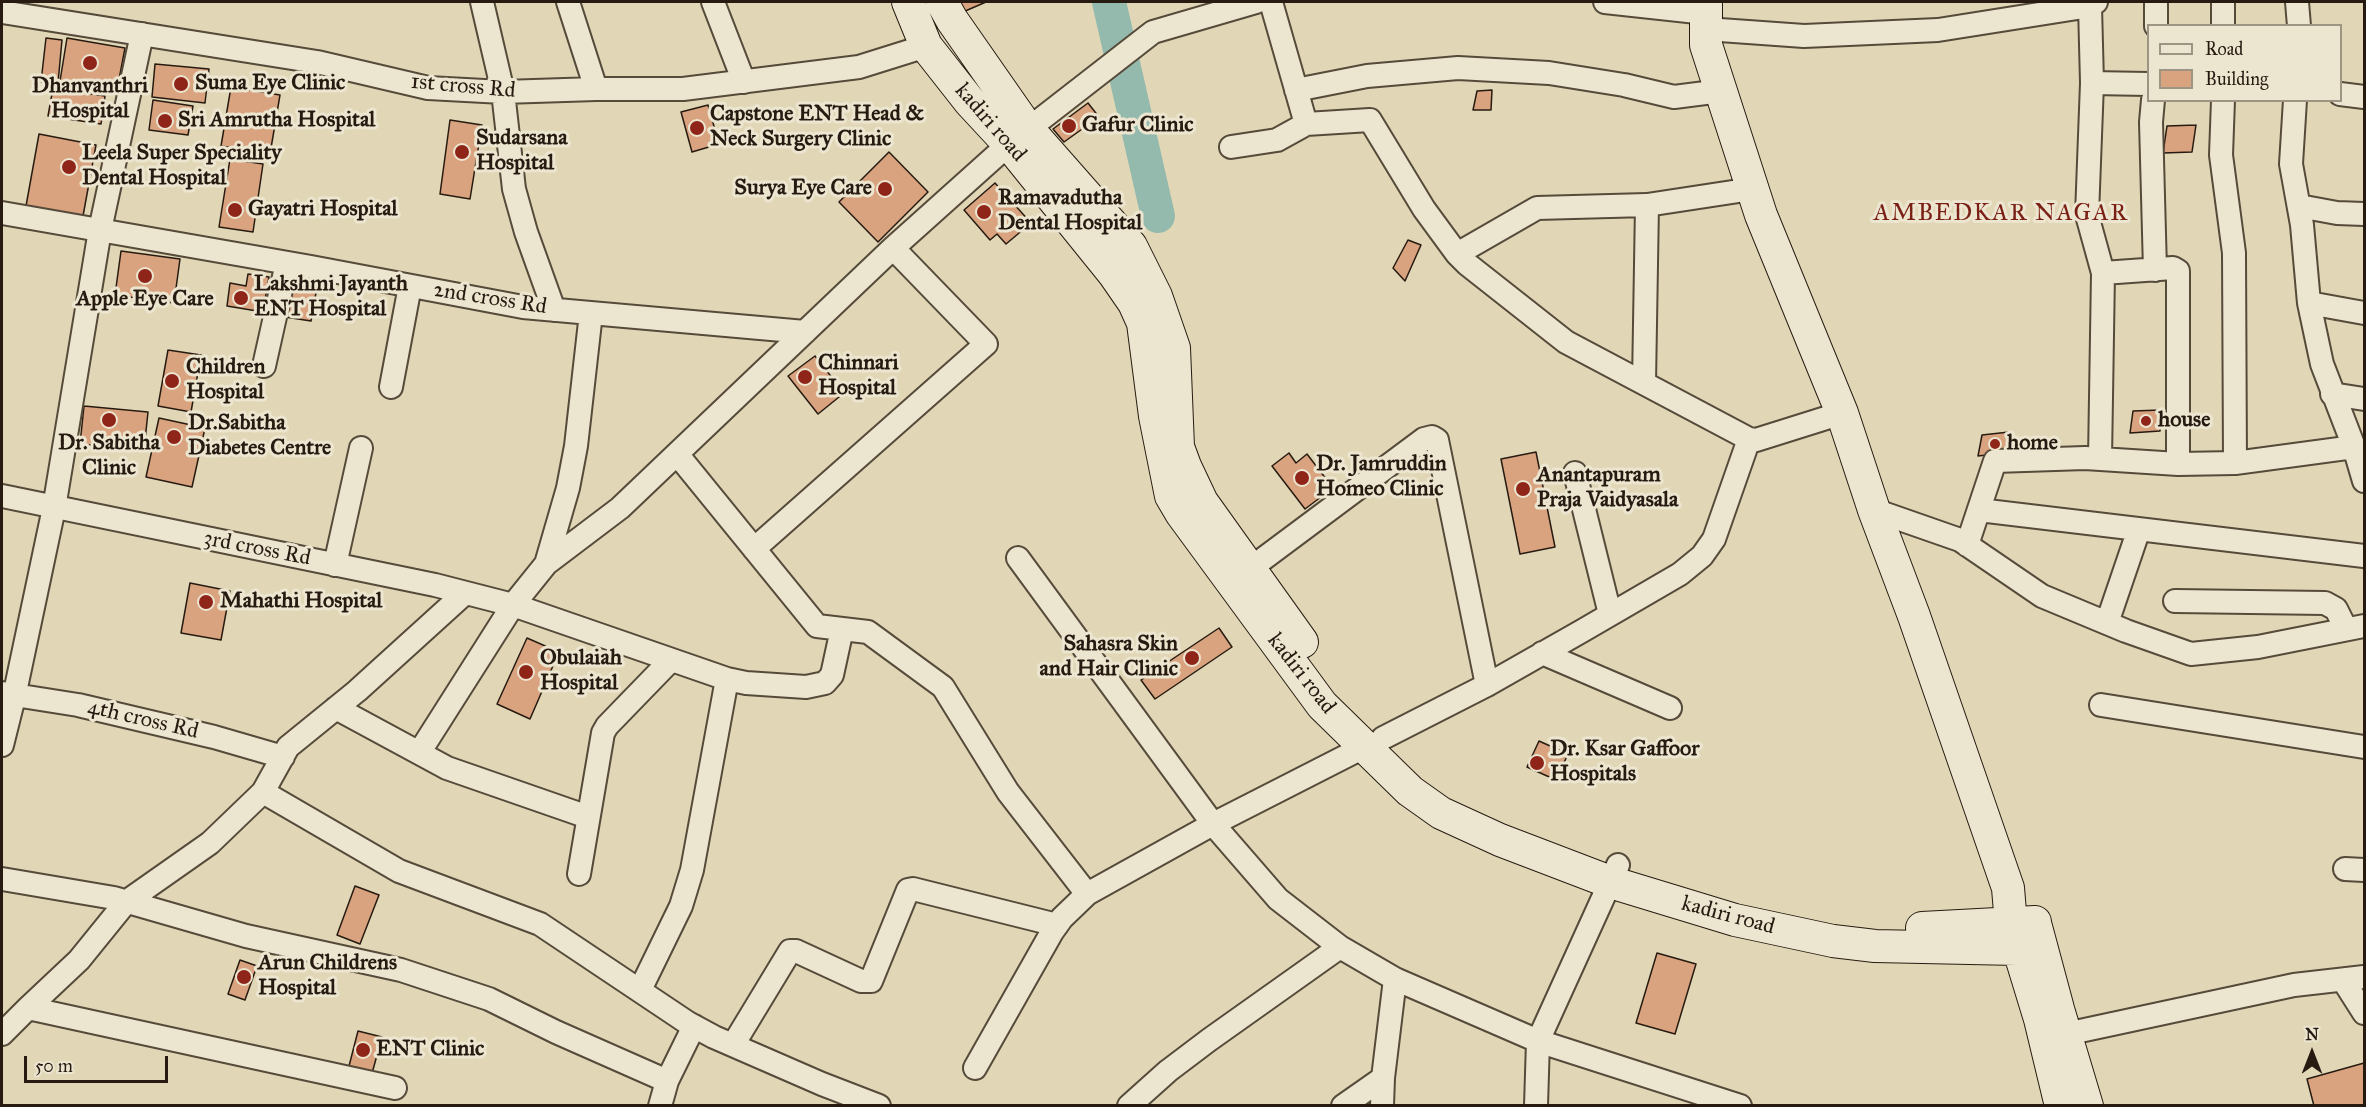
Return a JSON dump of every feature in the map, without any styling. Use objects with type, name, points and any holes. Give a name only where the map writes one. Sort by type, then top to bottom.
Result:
[{"type":"main road","name":"kadiri road","points":[[908,2],[926,46],[970,102],[1019,136],[1131,246],[1156,296],[1174,348],[1178,447],[1202,502],[1330,682],[1356,712],[1373,743],[1410,791],[1441,813],[1500,840],[1614,873],[1789,916],[1819,922],[2026,935]]},
{"type":"main road","points":[[947,11],[1019,136]]},
{"type":"main road","points":[[1706,15],[1706,45],[1761,215],[1842,413],[2008,888],[2066,1034],[2087,1106]]},
{"type":"main road","name":"kadiri road","points":[[1019,136],[1134,303],[1143,323],[1155,416],[1171,496],[1181,513],[1322,705],[1373,743]]},
{"type":"main road","points":[[2026,935],[2040,1019],[2061,1106]]},
{"type":"street","points":[[482,2],[503,92],[514,189],[526,232],[554,310]]},
{"type":"street","points":[[568,2],[596,89]]},
{"type":"street","points":[[713,2],[744,82]]},
{"type":"street","points":[[419,753],[513,605],[546,564],[620,508],[893,248],[1019,136],[1153,32],[1256,2]]},
{"type":"street","points":[[1271,2],[1306,124]]},
{"type":"street","points":[[1605,2],[1706,15],[1804,36],[1938,30],[2093,4],[2086,215],[2103,273],[2100,459]]},
{"type":"street","points":[[2156,2],[2156,24]]},
{"type":"street","points":[[2223,2],[2223,24]]},
{"type":"street","points":[[2297,2],[2299,24]]},
{"type":"street","name":"1st cross Rd","points":[[2,12],[317,62],[428,88],[503,92],[596,89],[683,90],[859,67],[926,46]]},
{"type":"street","points":[[2,745],[8,695],[54,508],[100,230],[142,34]]},
{"type":"street","points":[[1296,90],[1367,76],[1458,68],[1549,73],[1624,85],[1674,97],[1721,91]]},
{"type":"street","points":[[2092,83],[2147,84]]},
{"type":"street","points":[[2342,94],[2364,97]]},
{"type":"street","points":[[2153,102],[2151,122],[2155,270]]},
{"type":"street","points":[[2223,102],[2221,155],[2234,253],[2235,463]]},
{"type":"street","points":[[2295,102],[2291,164],[2307,262],[2309,303],[2322,364],[2364,478]]},
{"type":"street","points":[[1231,147],[1277,140],[1306,124],[1370,120],[1424,209],[1457,254],[1566,342],[1749,439],[1756,440],[1842,413]]},
{"type":"street","points":[[1457,254],[1537,208],[1647,205],[1752,189]]},
{"type":"street","points":[[1644,383],[1647,205]]},
{"type":"street","points":[[2299,206],[2337,213],[2364,214]]},
{"type":"street","name":"2nd cross Rd","points":[[2,213],[523,307],[805,332]]},
{"type":"street","points":[[754,549],[986,344],[893,248]]},
{"type":"street","points":[[264,366],[287,263]]},
{"type":"street","points":[[2103,273],[2173,268],[2178,271],[2178,464]]},
{"type":"street","points":[[391,387],[410,286]]},
{"type":"street","points":[[2309,303],[2364,313]]},
{"type":"street","points":[[546,564],[568,488],[576,446],[591,313]]},
{"type":"street","points":[[2332,394],[2364,399]]},
{"type":"street","points":[[1251,568],[1424,439],[1432,437],[1437,440],[1486,684]]},
{"type":"street","points":[[975,1068],[1058,925],[1087,894],[1213,824],[1486,684],[1680,573],[1702,556],[1714,539],[1749,439]]},
{"type":"street","points":[[1967,545],[1995,461],[2100,459],[2178,464],[2235,463],[2354,447]]},
{"type":"street","points":[[335,565],[361,448]]},
{"type":"street","points":[[677,454],[817,626],[868,632],[943,687],[1008,792],[1087,894]]},
{"type":"street","points":[[1575,473],[1610,614]]},
{"type":"street","name":"3rd cross Rd","points":[[2,496],[335,565],[513,605],[727,679],[746,683],[806,687],[825,683],[832,675],[842,629]]},
{"type":"street","points":[[1874,510],[1960,540],[2042,596],[2191,654],[2258,647],[2355,627]]},
{"type":"street","points":[[1979,510],[2364,556]]},
{"type":"street","points":[[2107,623],[2139,529]]},
{"type":"street","points":[[1018,558],[1213,824],[1278,899],[1340,946],[1395,979],[1538,1041],[1740,1106]]},
{"type":"street","points":[[2,1034],[80,960],[126,902],[210,843],[263,792],[288,747],[336,708],[465,593]]},
{"type":"street","points":[[2175,601],[2325,603],[2336,609],[2355,627]]},
{"type":"street","points":[[1542,653],[1670,708]]},
{"type":"street","points":[[579,874],[603,733],[607,726],[671,660]]},
{"type":"street","points":[[639,990],[681,906],[692,870],[727,679]]},
{"type":"street","name":"4th cross Rd","points":[[8,695],[78,705],[214,737],[283,757]]},
{"type":"street","points":[[2101,705],[2364,747]]},
{"type":"street","points":[[336,708],[447,768],[588,818]]},
{"type":"street","points":[[263,792],[399,871],[540,924],[691,1025],[879,1106]]},
{"type":"street","points":[[1536,1106],[1538,1041],[1614,873]]},
{"type":"street","points":[[2,879],[126,902],[246,936],[400,970],[489,999],[556,1032],[667,1081]]},
{"type":"street","points":[[733,1045],[790,951],[796,951],[861,981],[871,981],[908,890],[913,889],[1058,925]]},
{"type":"street","points":[[1129,1106],[1200,1046],[1340,946]]},
{"type":"street","points":[[2066,1034],[2294,985],[2354,978],[2364,1013]]},
{"type":"street","points":[[1382,1106],[1383,1078],[1395,979]]},
{"type":"street","points":[[28,1008],[395,1088]]},
{"type":"street","points":[[660,1106],[667,1081],[691,1025]]},
{"type":"street","points":[[1343,1106],[1383,1078]]},
{"type":"building","points":[[958,2],[986,2],[963,12]]},
{"type":"building","points":[[46,38],[62,40],[58,83],[41,82]]},
{"type":"building","points":[[67,38],[125,48],[117,90],[60,81]]},
{"type":"building","points":[[155,64],[209,69],[205,103],[152,97]]},
{"type":"building","points":[[231,87],[280,95],[270,154],[221,146]]},
{"type":"building","points":[[53,88],[105,96],[101,124],[48,116]]},
{"type":"building","points":[[1492,90],[1491,110],[1473,110],[1477,91]]},
{"type":"building","points":[[153,100],[193,106],[188,135],[149,130]]},
{"type":"building","points":[[1088,103],[1099,117],[1064,142],[1053,129]]},
{"type":"building","points":[[708,105],[719,144],[692,152],[681,112]]},
{"type":"building","points":[[450,120],[482,125],[470,199],[440,194]]},
{"type":"building","points":[[2196,125],[2192,152],[2163,153],[2167,126]]},
{"type":"building","points":[[39,134],[96,145],[83,216],[26,206]]},
{"type":"building","points":[[889,152],[928,192],[878,242],[839,202]]},
{"type":"building","points":[[230,159],[263,164],[253,232],[219,227]]},
{"type":"building","points":[[995,183],[1031,223],[1006,244],[997,234],[990,240],[964,210]]},
{"type":"building","points":[[1408,240],[1421,245],[1405,281],[1393,268]]},
{"type":"building","points":[[121,251],[180,259],[174,303],[115,295]]},
{"type":"building","points":[[248,274],[269,277],[263,312],[227,306],[230,283],[246,286]]},
{"type":"building","points":[[291,283],[317,287],[311,321],[285,317]]},
{"type":"building","points":[[168,350],[201,355],[191,412],[158,406]]},
{"type":"building","points":[[815,356],[844,393],[818,414],[788,376]]},
{"type":"building","points":[[84,406],[148,412],[144,450],[80,444]]},
{"type":"building","name":"house","points":[[2161,410],[2160,431],[2130,433],[2133,411]]},
{"type":"building","points":[[159,418],[205,428],[192,487],[146,477]]},
{"type":"building","name":"home","points":[[2009,432],[2011,452],[1978,456],[1982,435]]},
{"type":"building","points":[[1536,452],[1555,547],[1520,554],[1501,459]]},
{"type":"building","points":[[1289,453],[1296,463],[1307,454],[1333,488],[1305,509],[1272,466]]},
{"type":"building","points":[[190,583],[230,591],[221,640],[181,633]]},
{"type":"building","points":[[1219,628],[1232,647],[1155,699],[1141,680]]},
{"type":"building","points":[[527,638],[559,652],[530,719],[497,704]]},
{"type":"building","points":[[1539,741],[1568,754],[1556,780],[1527,767]]},
{"type":"building","points":[[355,886],[379,895],[360,944],[337,935]]},
{"type":"building","points":[[1657,953],[1696,964],[1675,1034],[1636,1023]]},
{"type":"building","points":[[240,960],[257,966],[245,1000],[228,994]]},
{"type":"building","points":[[358,1031],[382,1037],[371,1077],[348,1070]]},
{"type":"building","points":[[2364,1063],[2364,1106],[2314,1106],[2307,1079]]},
{"type":"waterway","points":[[1109,2],[1158,216]]},
{"type":"place","name":"Dhanvanthri Hospital","points":[[90,63]]},
{"type":"place","name":"Suma Eye Clinic","points":[[181,84]]},
{"type":"place","name":"Sri Amrutha Hospital","points":[[165,121]]},
{"type":"place","name":"Gafur Clinic","points":[[1069,126]]},
{"type":"place","name":"Capstone ENT Head & Neck Surgery Clinic","points":[[697,128]]},
{"type":"place","name":"Sudarsana Hospital","points":[[462,152]]},
{"type":"place","name":"Leela Super Speciality Dental Hospital","points":[[69,167]]},
{"type":"place","name":"Surya Eye Care","points":[[885,189]]},
{"type":"place","name":"Gayatri Hospital","points":[[235,210]]},
{"type":"place","name":"Ramavadutha Dental Hospital","points":[[984,212]]},
{"type":"place","name":"Apple Eye Care","points":[[145,276]]},
{"type":"place","name":"Lakshmi Jayanth ENT Hospital","points":[[241,298]]},
{"type":"place","name":"Chinnari Hospital","points":[[805,377]]},
{"type":"place","name":"Children Hospital","points":[[172,381]]},
{"type":"place","name":"Dr. Sabitha Clinic","points":[[109,420]]},
{"type":"place","name":"house","points":[[2146,421]]},
{"type":"place","name":"Dr.Sabitha Diabetes Centre","points":[[174,437]]},
{"type":"place","name":"home","points":[[1995,444]]},
{"type":"place","name":"Dr. Jamruddin Homeo Clinic","points":[[1302,478]]},
{"type":"place","name":"Anantapuram Praja Vaidyasala","points":[[1523,489]]},
{"type":"place","name":"Mahathi Hospital","points":[[206,602]]},
{"type":"place","name":"Sahasra Skin and Hair Clinic","points":[[1192,658]]},
{"type":"place","name":"Obulaiah Hospital","points":[[526,672]]},
{"type":"place","name":"Dr. Ksar Gaffoor Hospitals","points":[[1537,763]]},
{"type":"place","name":"Arun Childrens Hospital","points":[[244,977]]},
{"type":"place","name":"ENT Clinic","points":[[363,1050]]},
{"type":"district","name":"AMBEDKAR NAGAR","points":[[2001,214]]}]
